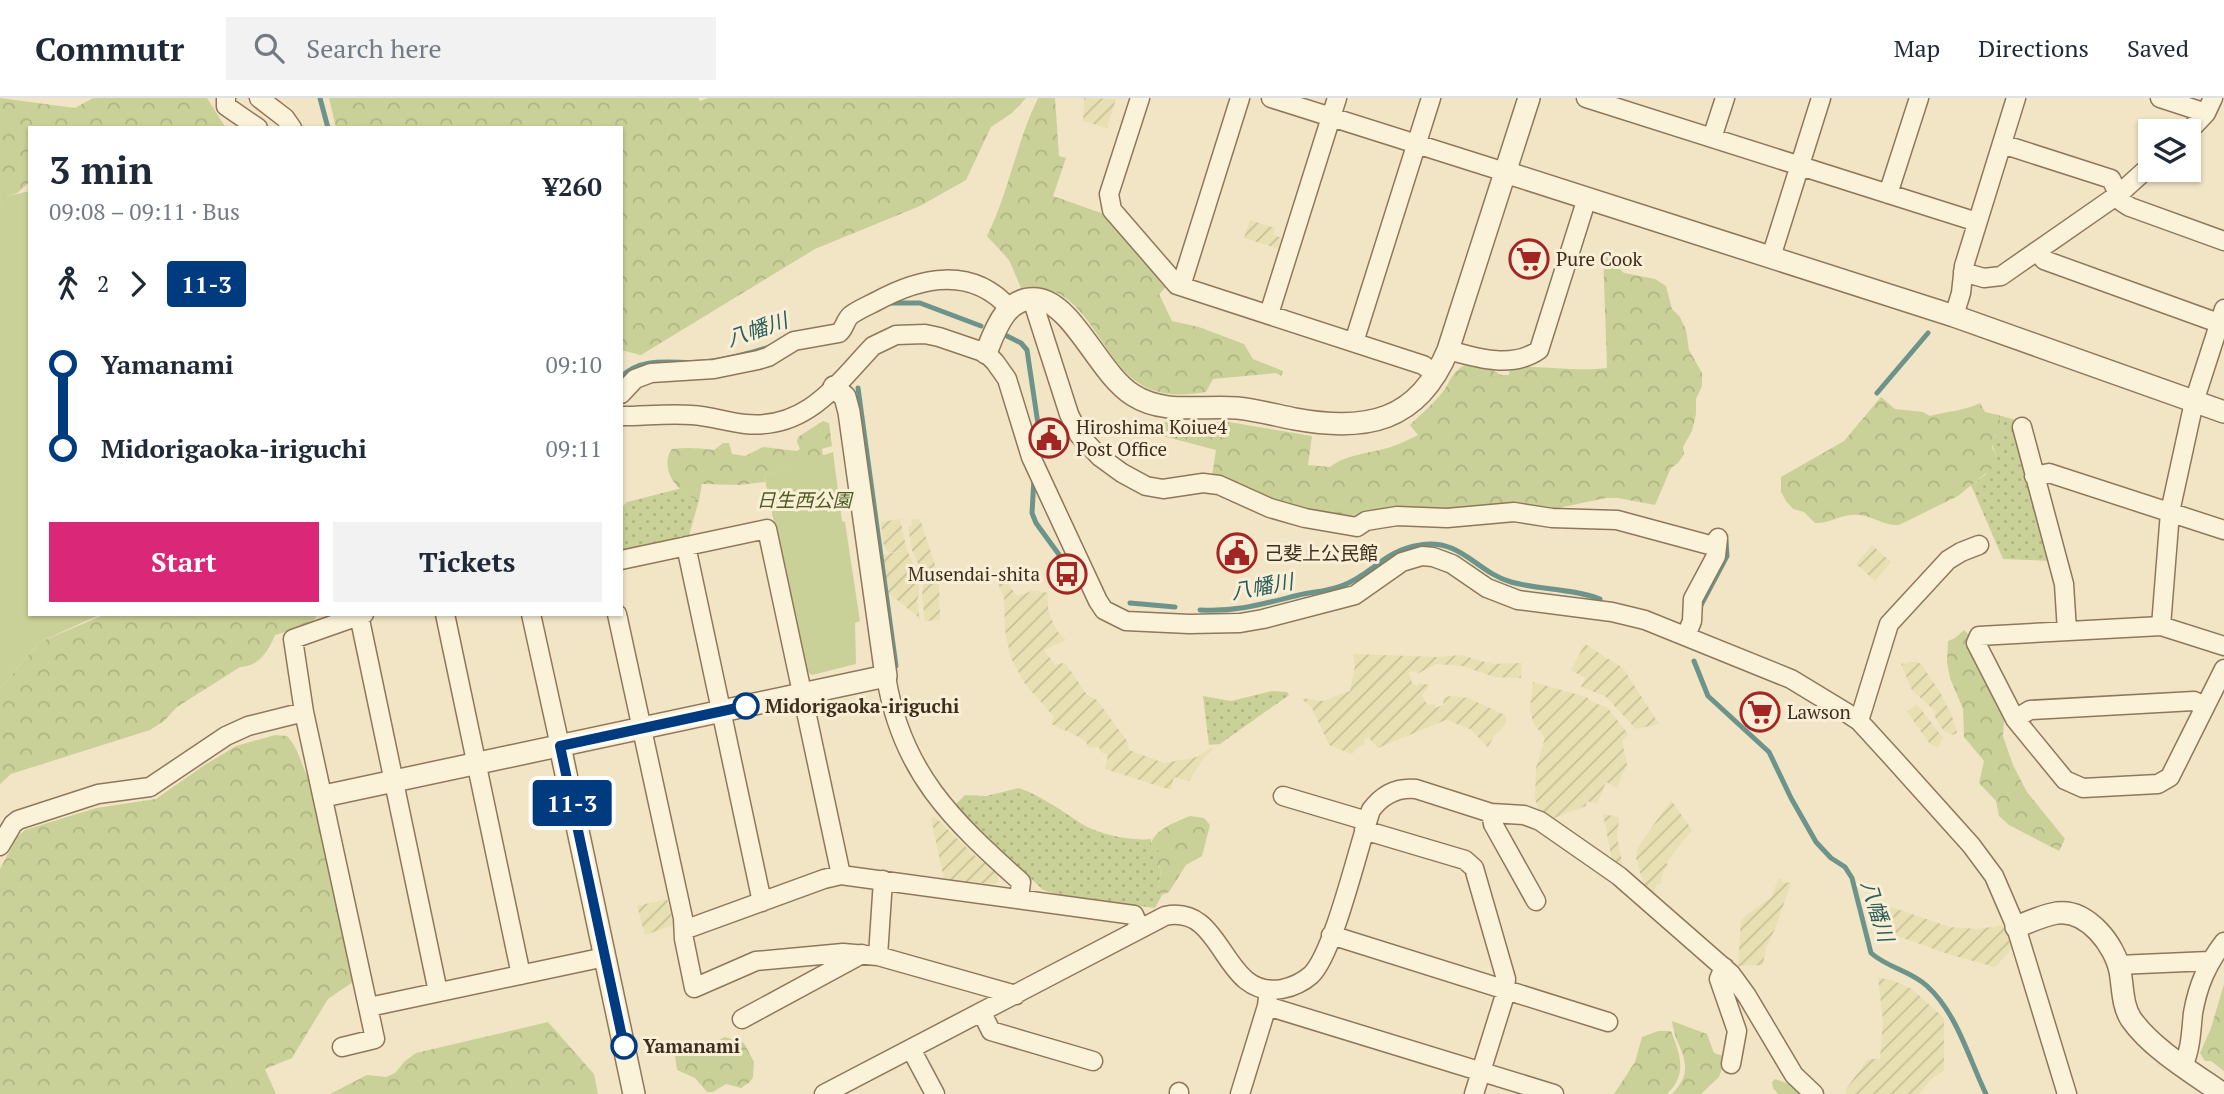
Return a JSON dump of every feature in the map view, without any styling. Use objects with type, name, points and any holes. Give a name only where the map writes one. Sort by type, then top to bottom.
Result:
[{"type":"street","points":[[226,98],[226,106],[255,126]]},
{"type":"street","points":[[259,98],[285,118],[291,126]]},
{"type":"street","points":[[1140,98],[1109,194],[1112,210],[1181,286],[1423,365],[1436,374]]},
{"type":"street","points":[[1181,286],[1240,98]]},
{"type":"street","points":[[1271,98],[1954,316],[2224,412]]},
{"type":"street","points":[[1269,314],[1337,98]]},
{"type":"street","points":[[1354,342],[1431,98]]},
{"type":"street","points":[[986,353],[998,324],[1010,309],[1017,303],[1031,299],[1049,302],[1063,313],[1122,387],[1136,397],[1162,406],[1239,408],[1321,422],[1368,421],[1400,412],[1436,374],[1448,350],[1529,98]]},
{"type":"street","points":[[1586,98],[1628,104],[1712,138],[1977,222]]},
{"type":"street","points":[[1712,138],[1725,98]]},
{"type":"street","points":[[1771,257],[1821,98]]},
{"type":"street","points":[[1888,194],[1919,98]]},
{"type":"street","points":[[1954,316],[1977,222],[2016,98]]},
{"type":"street","points":[[2160,98],[2209,105],[2198,119]]},
{"type":"street","points":[[2002,144],[2111,179],[2122,202],[2130,207],[2224,241]]},
{"type":"street","points":[[1963,272],[1984,278],[1996,278],[2119,194],[2138,177]]},
{"type":"street","points":[[1448,350],[1488,362],[1528,357],[1539,350],[1587,198]]},
{"type":"street","points":[[2038,251],[2044,260],[2223,319],[2194,402],[2170,512],[2161,626]]},
{"type":"street","points":[[623,392],[635,380],[651,373],[714,369],[758,360],[794,341],[839,333],[846,322],[909,286],[940,279],[989,290],[999,296],[1010,309]]},
{"type":"street","points":[[1031,299],[1069,414],[1079,435],[1100,457],[1146,486],[1163,489],[1203,484],[1219,485],[1270,508],[1305,518],[1357,527],[1366,522],[1397,516],[1447,518],[1514,512],[1552,518],[1617,520],[1717,542],[1716,556],[1693,599],[1692,621],[1686,636]]},
{"type":"street","points":[[623,416],[693,415],[745,424],[778,423],[811,409],[873,346],[896,335],[931,335],[986,353],[1007,379],[1031,457],[1098,601],[1104,610],[1126,621],[1227,623],[1263,619],[1355,595],[1402,562],[1422,556],[1442,559],[1487,587],[1518,600],[1625,615],[1686,636],[1791,679],[1859,722],[1987,866],[2000,886],[2016,927],[2067,1094]]},
{"type":"street","points":[[834,387],[845,397],[849,412],[886,676],[897,724],[923,781],[955,819],[1021,882],[1019,898]]},
{"type":"street","points":[[2022,426],[2064,584],[2067,631]]},
{"type":"street","points":[[2034,476],[2049,473],[2224,530]]},
{"type":"street","points":[[623,560],[766,529],[841,875]]},
{"type":"street","points":[[1859,722],[1889,624],[1948,560],[1979,545]]},
{"type":"street","points":[[686,546],[762,902]]},
{"type":"street","points":[[342,1047],[375,1039],[304,712],[293,639],[359,616]]},
{"type":"street","points":[[362,616],[438,992]]},
{"type":"street","points":[[445,616],[521,975]]},
{"type":"street","points":[[531,616],[634,1094]]},
{"type":"street","points":[[617,616],[683,918],[694,988],[756,961],[843,953],[871,955],[1016,995]]},
{"type":"street","points":[[2224,646],[2161,626],[1979,636],[1976,643],[2015,719],[2065,780],[2083,788],[2158,783],[2170,777],[2224,669]]},
{"type":"street","points":[[324,796],[886,676]]},
{"type":"street","points":[[2015,719],[2030,710],[2194,701],[2205,707]]},
{"type":"street","points":[[0,846],[18,820],[97,794],[150,787],[226,736],[248,726],[304,712]]},
{"type":"street","points":[[1240,1094],[1268,998],[1310,976],[1325,953],[1365,825],[1377,802],[1387,794],[1404,788],[1416,789],[1491,813],[1524,815],[1552,829],[1619,876],[1724,967],[1746,996],[1794,1076],[1814,1094]]},
{"type":"street","points":[[1283,796],[1471,863],[1506,979],[1474,1094]]},
{"type":"street","points":[[1491,813],[1493,824],[1536,901]]},
{"type":"street","points":[[684,930],[841,875],[1134,915],[1140,929]]},
{"type":"street","points":[[871,955],[883,880]]},
{"type":"street","points":[[2016,927],[2058,913],[2072,915],[2106,939],[2115,953],[2125,1004],[2131,1019],[2183,1066],[2223,1094]]},
{"type":"street","points":[[824,1094],[1140,929],[1172,915],[1192,919],[1203,926],[1247,981],[1268,998],[1481,1072],[1554,1094]]},
{"type":"street","points":[[1331,935],[1608,1022]]},
{"type":"street","points":[[2183,1066],[2189,1054],[2194,1010],[2209,961],[2224,942]]},
{"type":"street","points":[[742,1019],[871,955]]},
{"type":"street","points":[[369,1007],[605,957]]},
{"type":"street","points":[[2118,965],[2209,961]]},
{"type":"street","points":[[1724,967],[1719,979],[1737,1031],[1731,1064]]},
{"type":"street","points":[[982,1013],[992,1031],[1093,1061]]},
{"type":"street","points":[[911,1048],[935,1094]]},
{"type":"shaded area","points":[[1084,98],[1116,99],[1107,128],[1083,121]]},
{"type":"shaded area","points":[[1250,220],[1275,228],[1273,235],[1285,239],[1282,250],[1244,238]]},
{"type":"shaded area","points":[[900,519],[907,550],[919,577],[917,601],[920,621],[887,592],[883,555],[906,550],[888,553],[883,543],[881,522]]},
{"type":"shaded area","points":[[920,519],[939,577],[940,620],[925,621],[922,596],[924,577],[912,550],[908,527],[912,526],[911,520]]},
{"type":"shaded area","points":[[1872,545],[1891,562],[1875,581],[1856,564]]},
{"type":"shaded area","points":[[1002,576],[1017,596],[1035,590],[1048,593],[1051,618],[1057,631],[1066,640],[1044,650],[1055,665],[1066,664],[1087,695],[1097,700],[1127,741],[1129,750],[1164,763],[1197,757],[1212,747],[1189,781],[1174,777],[1171,790],[1105,769],[1108,755],[1101,752],[1099,747],[1089,748],[1079,737],[1051,724],[1054,717],[1025,684],[1011,658],[1005,631],[1004,597],[997,581]]},
{"type":"shaded area","points":[[1585,644],[1623,668],[1659,724],[1636,729],[1605,696],[1581,687],[1585,678],[1571,670]]},
{"type":"shaded area","points":[[1353,654],[1437,657],[1461,655],[1492,664],[1522,663],[1521,678],[1495,677],[1462,666],[1436,664],[1417,674],[1416,671],[1409,673],[1412,683],[1417,686],[1419,683],[1430,685],[1422,695],[1427,705],[1435,704],[1435,708],[1443,705],[1444,698],[1450,696],[1468,698],[1505,715],[1507,720],[1504,726],[1488,747],[1470,729],[1446,720],[1378,748],[1368,737],[1364,739],[1365,744],[1352,754],[1329,745],[1312,708],[1301,698],[1323,701],[1350,691],[1355,666]]},
{"type":"shaded area","points":[[1915,661],[1921,664],[1940,692],[1957,733],[1952,735],[1943,730],[1934,715],[1936,712],[1912,690],[1901,664]]},
{"type":"shaded area","points":[[1533,682],[1586,697],[1607,707],[1628,734],[1622,741],[1627,764],[1617,788],[1606,782],[1597,804],[1587,801],[1586,806],[1554,818],[1552,823],[1541,816],[1535,799],[1536,768],[1545,738],[1533,723],[1530,708]]},
{"type":"shaded area","points":[[1917,704],[1943,738],[1938,748],[1930,744],[1907,712]]},
{"type":"shaded area","points":[[1671,800],[1692,830],[1666,863],[1668,864],[1661,884],[1656,885],[1655,891],[1649,896],[1636,858],[1638,847]]},
{"type":"shaded area","points":[[1603,814],[1619,817],[1617,837],[1624,872],[1613,865]]},
{"type":"shaded area","points":[[935,817],[998,874],[998,882],[993,884],[944,880],[931,818]]},
{"type":"shaded area","points":[[1779,878],[1782,878],[1782,882],[1791,883],[1766,947],[1763,965],[1738,966],[1741,919],[1771,897]]},
{"type":"shaded area","points":[[667,899],[674,925],[645,935],[637,906]]},
{"type":"shaded area","points":[[1873,901],[1950,927],[1977,929],[2006,925],[2012,949],[1995,967],[1951,955],[1880,930],[1874,915]]},
{"type":"shaded area","points":[[1878,978],[1892,980],[1912,989],[1944,1018],[1944,1071],[1933,1078],[1919,1094],[1846,1094],[1846,1089],[1868,1059],[1880,1059],[1883,1021]]},
{"type":"green space","points":[[0,98],[75,108],[93,98],[207,98],[225,126],[28,126],[28,184],[0,203]]},
{"type":"green space","points":[[329,98],[698,98],[700,101],[708,98],[1026,98],[1012,113],[991,127],[966,180],[920,206],[815,249],[641,355],[623,350],[623,126],[336,126]]},
{"type":"green space","points":[[1038,98],[1055,98],[1059,156],[1066,158],[1053,196],[1104,214],[1168,285],[1159,294],[1172,321],[1199,327],[1244,344],[1253,359],[1283,371],[1281,376],[1276,373],[1213,379],[1206,392],[1192,394],[1152,390],[1133,379],[1118,364],[1079,310],[1064,297],[1045,289],[1021,288],[1009,260],[987,236]]},
{"type":"green space","points":[[28,191],[28,616],[97,616],[40,642],[0,688],[0,203],[8,196]]},
{"type":"green space","points":[[1603,253],[1624,273],[1655,279],[1666,286],[1672,309],[1680,317],[1686,330],[1689,350],[1702,373],[1702,386],[1696,399],[1696,414],[1692,431],[1683,447],[1684,454],[1671,468],[1655,505],[1606,498],[1563,507],[1557,511],[1325,515],[1285,505],[1212,476],[1216,450],[1159,435],[1160,422],[1229,422],[1312,436],[1308,465],[1330,467],[1344,459],[1391,447],[1418,435],[1410,425],[1442,393],[1455,373],[1467,364],[1501,375],[1509,375],[1510,367],[1607,368]]},
{"type":"green space","points":[[1881,397],[1895,409],[1923,412],[1930,416],[1980,403],[1985,412],[1998,415],[2003,427],[1995,436],[1992,448],[1997,456],[1996,465],[1958,496],[1899,525],[1853,515],[1815,523],[1804,512],[1793,509],[1781,492],[1781,477],[1844,441]]},
{"type":"green space","points":[[1998,415],[2016,420],[2054,561],[2003,559],[1971,485],[1985,475],[1997,456],[1993,447],[1994,440],[2003,427]]},
{"type":"green space","points":[[823,421],[829,423],[832,446],[822,449],[823,456],[764,475],[765,482],[740,485],[702,484],[699,500],[684,493],[669,473],[668,457],[672,449],[714,450],[723,443],[729,443],[732,454],[745,456],[763,447],[797,451],[800,449],[798,437]]},
{"type":"green space","name":"日生西公園","points":[[833,452],[860,621],[855,623],[856,664],[812,675],[805,670],[764,475]]},
{"type":"green space","points":[[682,488],[687,495],[699,500],[688,539],[623,553],[623,506],[627,502]]},
{"type":"green space","points":[[101,616],[317,616],[311,624],[275,635],[258,661],[240,667],[177,707],[164,721],[150,730],[11,774],[0,784],[0,688],[40,642]]},
{"type":"green space","points":[[1964,630],[2005,708],[2003,736],[2013,765],[2027,792],[2065,839],[2059,851],[2009,825],[1999,816],[1996,801],[1979,783],[1984,761],[1964,737],[1963,709],[1950,678],[1947,662],[1948,641]]},
{"type":"green space","points":[[1272,691],[1287,692],[1289,695],[1220,744],[1209,745],[1203,696],[1231,701]]},
{"type":"green space","points":[[275,735],[287,736],[291,741],[310,781],[353,982],[328,999],[292,1058],[265,1069],[276,1094],[0,1094],[0,869],[17,837],[25,830],[96,808],[156,799],[236,746]]},
{"type":"green space","points":[[1019,788],[1098,831],[1125,838],[1151,839],[1151,844],[1159,851],[1158,865],[1161,871],[1158,890],[1162,895],[1155,908],[1059,895],[1043,890],[954,806],[965,795],[986,796]]},
{"type":"green space","points":[[1190,816],[1204,818],[1210,825],[1202,856],[1186,865],[1169,892],[1162,895],[1158,890],[1161,871],[1157,861],[1159,851],[1151,844],[1161,830]]},
{"type":"green space","points":[[2224,984],[2224,1071],[2211,1061],[2205,1061],[2200,1053],[2211,1028]]},
{"type":"green space","points":[[1672,1021],[1707,1034],[1714,1053],[1724,1056],[1719,1077],[1701,1094],[1672,1094],[1680,1084],[1685,1066]]},
{"type":"green space","points":[[548,1022],[594,1074],[598,1094],[330,1094],[367,1075],[386,1077],[395,1073],[416,1053]]},
{"type":"green space","points":[[1658,1031],[1671,1031],[1677,1048],[1680,1071],[1674,1086],[1667,1094],[1614,1094],[1635,1062],[1642,1037]]},
{"type":"green space","points":[[725,1037],[744,1043],[754,1062],[750,1082],[741,1088],[726,1084],[713,1092],[707,1092],[695,1078],[677,1070],[675,1056],[687,1050],[703,1048]]},
{"type":"green space","points":[[1775,1079],[1793,1083],[1808,1094],[1778,1094],[1773,1088],[1772,1082]]},
{"type":"waterway","name":"八幡川","points":[[320,98],[327,126]]},
{"type":"waterway","name":"八幡川","points":[[888,303],[920,303],[981,326]]},
{"type":"waterway","points":[[1877,393],[1928,333]]},
{"type":"waterway","name":"八幡川","points":[[1007,336],[1021,343],[1027,350],[1038,424],[1037,451]]},
{"type":"waterway","name":"八幡川","points":[[623,375],[640,365],[650,363],[705,362],[769,347]]},
{"type":"waterway","points":[[858,388],[896,666]]},
{"type":"waterway","name":"八幡川","points":[[1034,478],[1032,513],[1036,523],[1068,567]]},
{"type":"waterway","points":[[1700,607],[1727,556],[1726,541]]},
{"type":"waterway","name":"八幡川","points":[[1200,610],[1250,607],[1336,588],[1352,582],[1397,552],[1434,544],[1458,551],[1488,571],[1511,582],[1600,599]]},
{"type":"waterway","name":"八幡川","points":[[1130,603],[1175,607]]},
{"type":"waterway","name":"八幡川","points":[[1694,661],[1708,696],[1769,752],[1816,842],[1831,858],[1845,867],[1852,878],[1871,953],[1921,981],[1937,997],[1954,1023],[1986,1094]]},
{"type":"bus line","name":"11-3","points":[[624,1046],[560,746],[746,706]]},
{"type":"place","name":"Pure Cook","points":[[1529,259]]},
{"type":"place","name":"Hiroshima Koiue4 Post Office","points":[[1049,438]]},
{"type":"place","name":"己斐上公民館","points":[[1237,553]]},
{"type":"place","name":"Musendai-shita","points":[[1067,574]]},
{"type":"place","name":"Midorigaoka-iriguchi","points":[[746,706]]},
{"type":"place","name":"Lawson","points":[[1760,712]]},
{"type":"place","name":"Yamanami","points":[[624,1046]]}]
